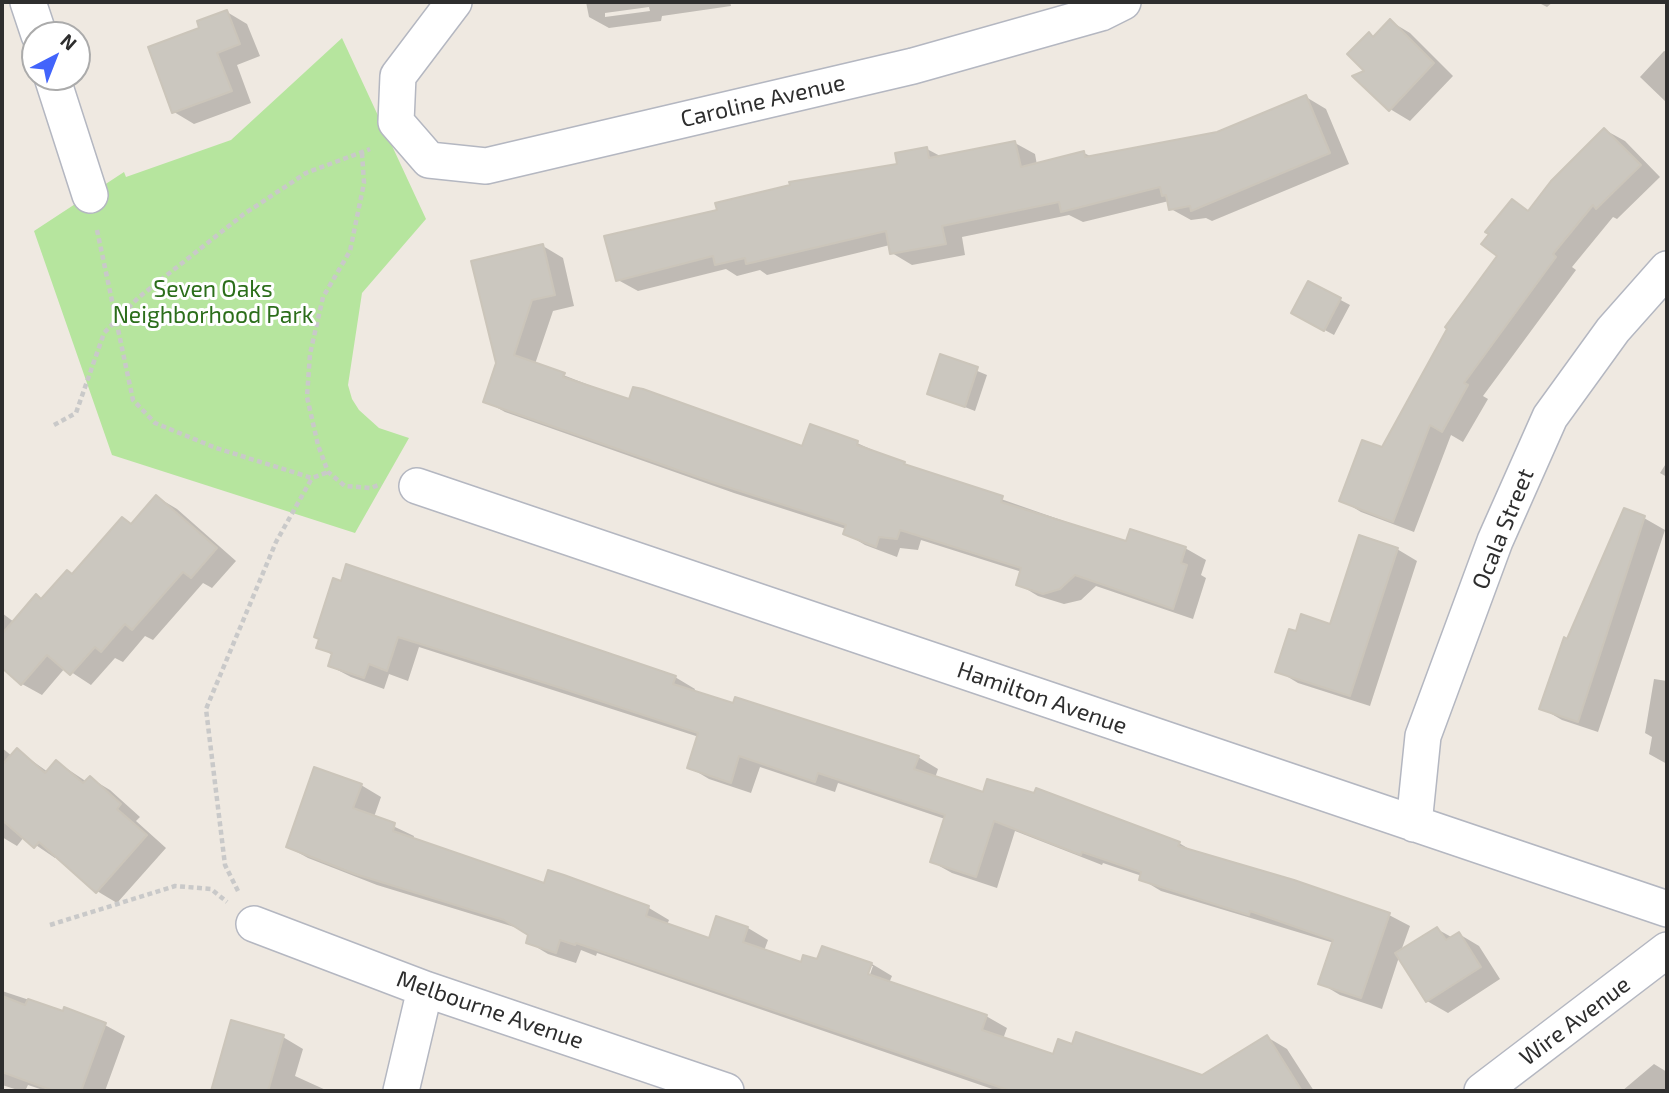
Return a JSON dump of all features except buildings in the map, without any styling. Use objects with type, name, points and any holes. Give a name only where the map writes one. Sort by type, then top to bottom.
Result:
[{"type":"street","points":[[28,2],[34,21]]},
{"type":"street","points":[[408,136],[396,122],[398,76],[454,2]]},
{"type":"street","name":"Caroline Avenue","points":[[408,136],[429,160],[485,166],[913,66],[1101,13],[1123,2]]},
{"type":"street","points":[[57,91],[90,195]]},
{"type":"street","name":"Ocala Street","points":[[1414,824],[1423,737],[1495,541],[1550,417],[1613,330],[1667,269]]},
{"type":"street","name":"Hamilton Avenue","points":[[417,486],[1667,909]]},
{"type":"street","name":"Melbourne Avenue","points":[[254,924],[425,989],[726,1091]]},
{"type":"street","name":"Wire Avenue","points":[[1482,1091],[1667,950]]},
{"type":"street","points":[[401,1091],[425,989]]},
{"type":"path","points":[[54,425],[76,413],[104,332],[138,298],[244,214],[306,173],[408,136]]},
{"type":"path","points":[[362,153],[364,183],[350,251],[323,297],[310,354],[307,397],[328,472],[345,486],[371,488],[405,474],[417,486]]},
{"type":"path","points":[[90,195],[133,400],[155,424],[216,448],[312,478],[328,472]]},
{"type":"path","points":[[254,924],[225,864],[206,709],[276,542],[312,478]]},
{"type":"path","points":[[50,925],[175,886],[211,889],[254,924]]},
{"type":"green space","name":"Seven Oaks Neighborhood Park","points":[[342,38],[426,219],[362,293],[348,385],[352,399],[359,410],[379,428],[409,438],[355,533],[112,455],[34,231],[124,172],[126,177],[231,140]]}]
